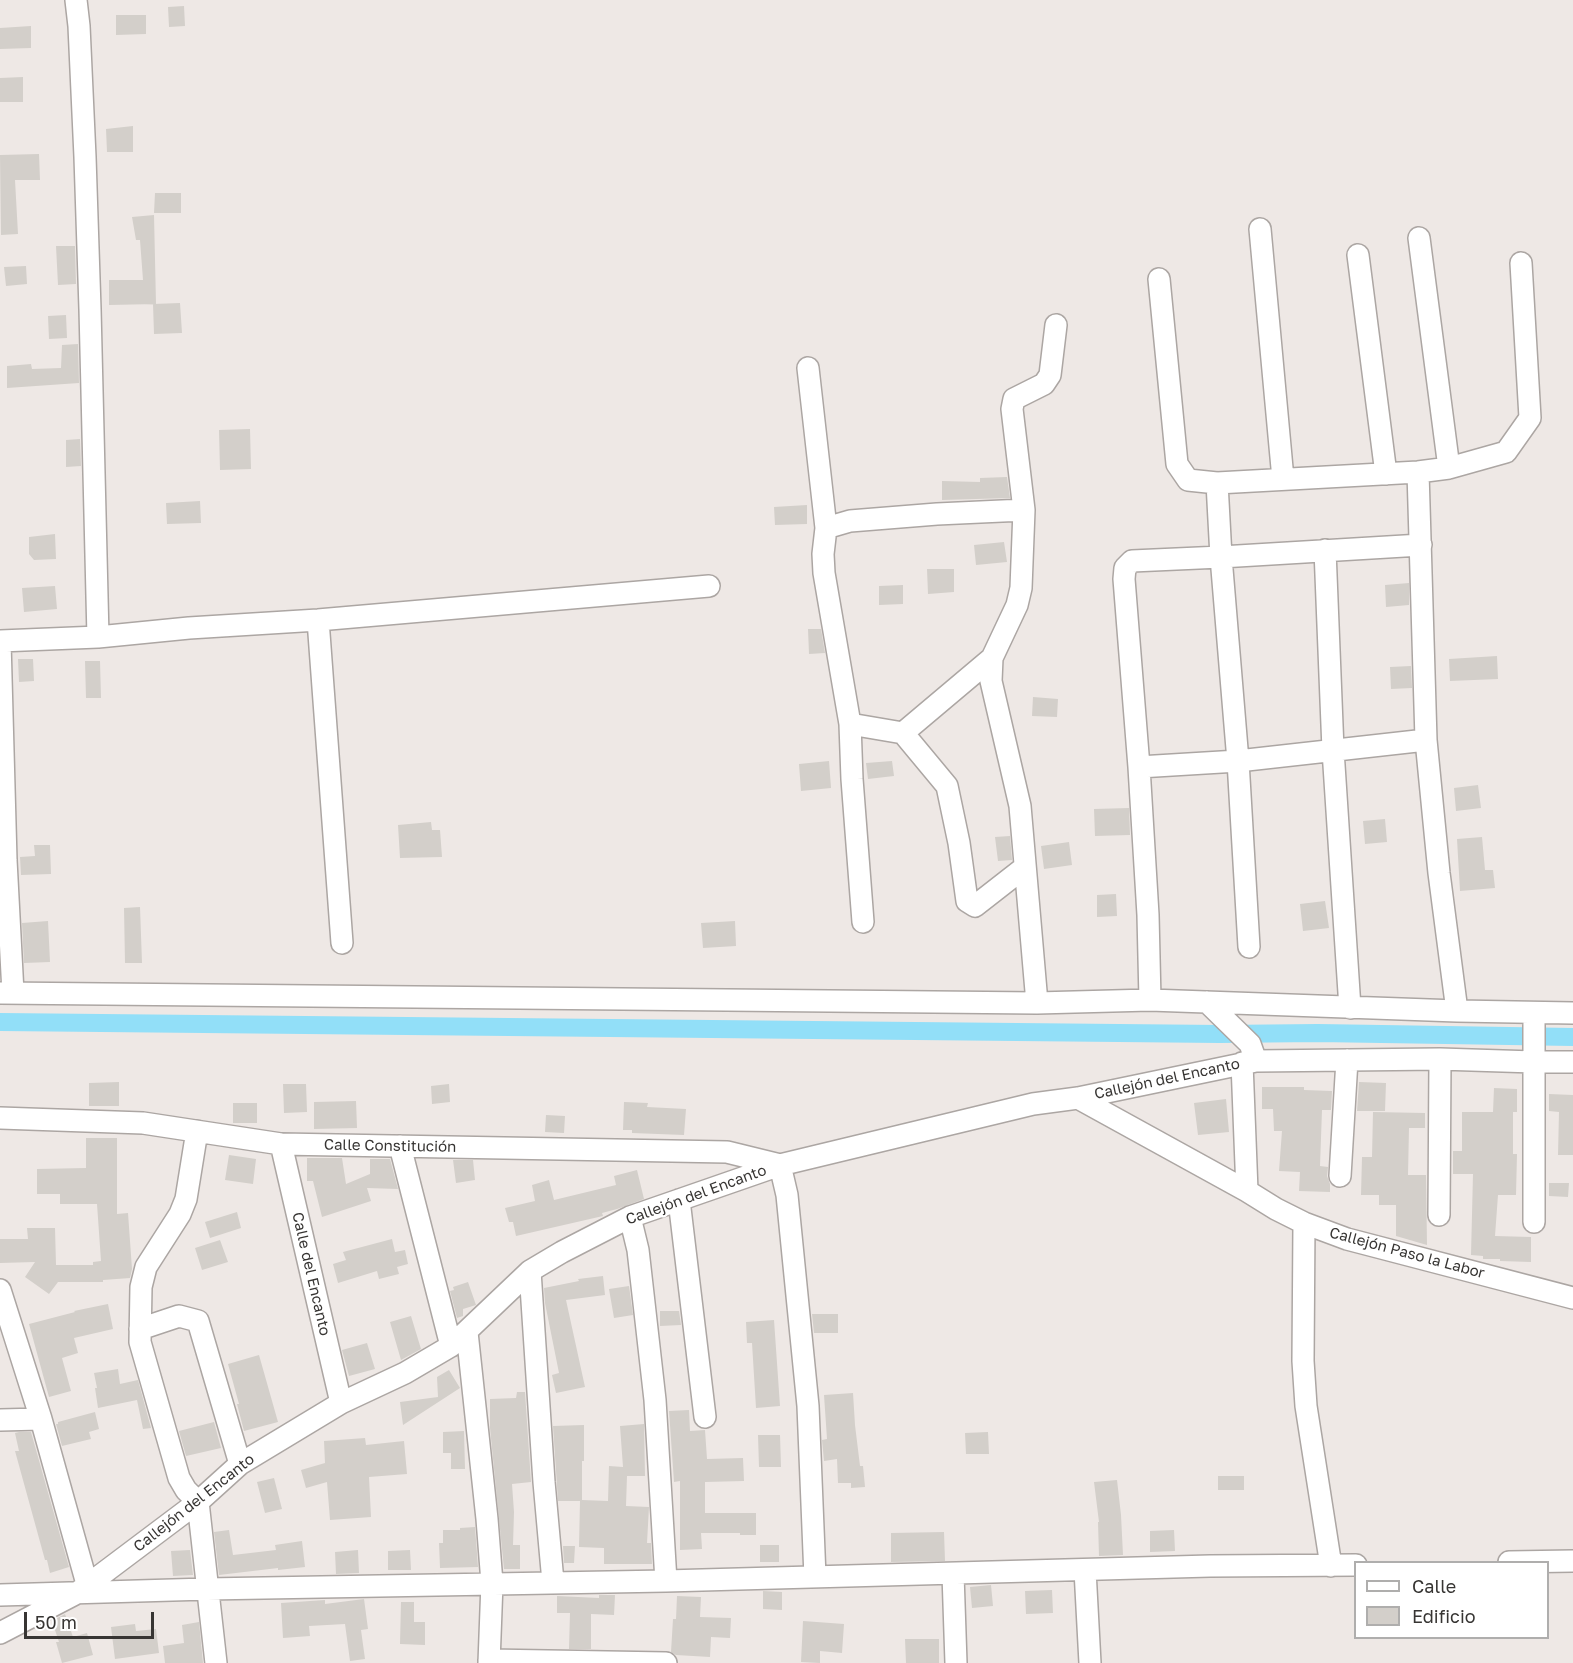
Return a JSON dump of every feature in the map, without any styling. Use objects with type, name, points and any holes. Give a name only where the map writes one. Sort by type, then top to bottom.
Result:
[{"type":"street","points":[[76,0],[85,157],[98,637]]},
{"type":"street","points":[[1260,229],[1283,479]]},
{"type":"street","points":[[1419,238],[1449,468]]},
{"type":"street","points":[[1358,255],[1386,474]]},
{"type":"street","points":[[1159,279],[1177,464],[1188,480],[1217,483],[1418,472],[1449,468],[1506,452],[1530,418],[1521,263]]},
{"type":"street","points":[[1037,1003],[1020,806],[991,681],[992,658],[1017,605],[1021,588],[1024,510],[1012,409],[1014,399],[1044,384],[1050,375],[1056,324]]},
{"type":"street","points":[[808,368],[826,528],[823,554],[824,573],[850,724],[863,922]]},
{"type":"street","points":[[1418,472],[1426,740],[1438,873],[1457,1011]]},
{"type":"street","points":[[1217,483],[1238,761],[1249,947]]},
{"type":"street","points":[[826,528],[849,521],[1024,510]]},
{"type":"street","points":[[1150,1000],[1148,915],[1125,568],[1132,561],[1421,545]]},
{"type":"street","points":[[1325,550],[1333,750],[1350,1008]]},
{"type":"street","points":[[710,586],[318,620],[189,628],[98,637],[0,641],[6,993],[1037,1003],[1150,1000],[1213,1007],[1457,1011],[1534,1018],[1573,1013]]},
{"type":"street","points":[[318,620],[342,943]]},
{"type":"street","points":[[903,733],[992,658]]},
{"type":"street","points":[[850,724],[903,733],[947,786],[959,843],[967,902],[975,906],[1025,867]]},
{"type":"street","points":[[1139,767],[1238,761],[1426,740]]},
{"type":"street","points":[[1213,1007],[1249,1056],[1247,1191]]},
{"type":"street","points":[[1534,1018],[1534,1222]]},
{"type":"street","name":"Callejón del Encanto","points":[[0,1633],[82,1588],[198,1502],[240,1464],[341,1403],[405,1372],[451,1346],[530,1271],[630,1217],[780,1165],[1033,1104],[1078,1098],[1249,1056],[1347,1060],[1534,1055],[1573,1062]]},
{"type":"street","points":[[1439,1215],[1440,1059]]},
{"type":"street","points":[[1340,1176],[1347,1060]]},
{"type":"street","name":"Callejón Paso la Labor","points":[[1078,1098],[1304,1223],[1347,1239],[1573,1298]]},
{"type":"street","name":"Calle Constitución","points":[[0,1118],[143,1123],[282,1144],[727,1152],[780,1165]]},
{"type":"street","points":[[197,1131],[186,1199],[180,1214],[146,1267],[141,1287],[140,1342],[179,1478],[186,1490],[198,1502],[216,1663]]},
{"type":"street","name":"Calle del Encanto","points":[[282,1144],[341,1403]]},
{"type":"street","points":[[400,1146],[451,1346]]},
{"type":"street","points":[[780,1165],[787,1195],[808,1406],[815,1576]]},
{"type":"street","points":[[679,1200],[705,1417]]},
{"type":"street","points":[[630,1217],[640,1260],[651,1367],[666,1581]]},
{"type":"street","points":[[1304,1223],[1303,1361],[1306,1406],[1331,1566]]},
{"type":"street","points":[[530,1271],[553,1582]]},
{"type":"street","points":[[0,1290],[41,1419],[82,1588]]},
{"type":"street","points":[[140,1329],[179,1316],[198,1321],[240,1464]]},
{"type":"street","points":[[467,1332],[492,1583],[489,1661],[666,1663]]},
{"type":"street","points":[[0,1420],[41,1419]]},
{"type":"street","points":[[1549,1562],[1573,1561]]},
{"type":"street","points":[[0,1595],[82,1588],[666,1581],[1210,1566],[1354,1565]]},
{"type":"street","points":[[1085,1570],[1090,1663]]},
{"type":"street","points":[[953,1574],[956,1663]]},
{"type":"building","points":[[184,6],[185,26],[169,27],[168,7]]},
{"type":"building","points":[[116,15],[146,15],[146,34],[116,35]]},
{"type":"building","points":[[31,26],[31,48],[0,49],[0,28]]},
{"type":"building","points":[[23,77],[23,102],[0,102],[0,78]]},
{"type":"building","points":[[133,126],[133,152],[107,152],[106,129]]},
{"type":"building","points":[[39,154],[40,180],[15,180],[18,234],[1,235],[0,155]]},
{"type":"building","points":[[155,193],[181,193],[181,213],[154,213]]},
{"type":"building","points":[[154,215],[156,304],[109,305],[109,280],[143,280],[140,240],[136,240],[132,217]]},
{"type":"building","points":[[56,246],[75,246],[76,284],[58,285]]},
{"type":"building","points":[[26,266],[27,284],[6,286],[4,267]]},
{"type":"building","points":[[180,303],[182,333],[154,334],[153,304]]},
{"type":"building","points":[[66,315],[67,338],[49,339],[48,316]]},
{"type":"building","points":[[78,344],[79,383],[7,388],[7,366],[31,364],[32,369],[61,368],[62,345]]},
{"type":"building","points":[[250,429],[251,469],[220,470],[219,430]]},
{"type":"building","points":[[80,439],[81,466],[66,467],[66,440]]},
{"type":"building","points":[[1007,477],[1010,498],[942,500],[942,481],[980,482],[980,478]]},
{"type":"building","points":[[200,501],[201,523],[167,524],[166,503]]},
{"type":"building","points":[[807,505],[807,524],[775,525],[774,507]]},
{"type":"building","points":[[55,534],[56,559],[34,560],[29,554],[29,537]]},
{"type":"building","points":[[1004,542],[1007,562],[976,565],[974,545]]},
{"type":"building","points":[[927,569],[954,569],[954,592],[928,594]]},
{"type":"building","points":[[1409,583],[1409,605],[1386,607],[1385,585]]},
{"type":"building","points":[[903,585],[903,604],[879,605],[879,586]]},
{"type":"building","points":[[55,586],[57,609],[24,612],[22,588]]},
{"type":"building","points":[[808,629],[821,629],[825,653],[809,654]]},
{"type":"building","points":[[1497,656],[1498,679],[1450,681],[1449,659]]},
{"type":"building","points":[[18,659],[33,659],[34,681],[19,682]]},
{"type":"building","points":[[85,661],[100,661],[101,698],[86,698]]},
{"type":"building","points":[[1411,666],[1412,688],[1391,689],[1390,667]]},
{"type":"building","points":[[1033,697],[1058,699],[1057,717],[1032,716]]},
{"type":"building","points":[[829,761],[831,788],[801,791],[799,764]]},
{"type":"building","points":[[892,761],[894,776],[868,779],[866,763]]},
{"type":"building","points":[[1478,785],[1481,808],[1456,811],[1454,788]]},
{"type":"building","points":[[1129,808],[1130,835],[1095,836],[1094,809]]},
{"type":"building","points":[[1385,819],[1387,842],[1365,844],[1363,821]]},
{"type":"building","points":[[431,822],[432,830],[440,830],[442,857],[400,858],[398,825]]},
{"type":"building","points":[[1010,836],[1012,860],[998,861],[995,837]]},
{"type":"building","points":[[1482,837],[1485,870],[1493,870],[1495,888],[1460,891],[1457,839]]},
{"type":"building","points":[[1069,842],[1072,865],[1044,869],[1041,846]]},
{"type":"building","points":[[34,845],[50,845],[51,874],[21,875],[20,857],[35,856]]},
{"type":"building","points":[[1116,894],[1117,916],[1097,917],[1097,895]]},
{"type":"building","points":[[1325,901],[1329,928],[1303,931],[1300,904]]},
{"type":"building","points":[[140,907],[142,963],[125,963],[124,908]]},
{"type":"building","points":[[48,921],[50,962],[24,963],[22,923]]},
{"type":"building","points":[[735,921],[736,946],[703,948],[701,923]]},
{"type":"building","points":[[119,1082],[119,1106],[89,1106],[89,1083]]},
{"type":"building","points":[[1359,1082],[1386,1083],[1385,1111],[1357,1111]]},
{"type":"building","points":[[283,1084],[306,1084],[307,1112],[284,1113]]},
{"type":"building","points":[[449,1084],[450,1102],[432,1104],[431,1086]]},
{"type":"building","points":[[1262,1087],[1304,1087],[1304,1090],[1332,1091],[1331,1110],[1322,1110],[1320,1166],[1328,1167],[1330,1192],[1299,1191],[1300,1172],[1279,1171],[1282,1131],[1274,1131],[1273,1109],[1262,1109]]},
{"type":"building","points":[[1494,1088],[1517,1089],[1517,1112],[1513,1112],[1513,1154],[1517,1154],[1516,1195],[1498,1195],[1495,1236],[1531,1237],[1531,1262],[1500,1261],[1500,1259],[1483,1259],[1483,1256],[1471,1255],[1473,1174],[1453,1174],[1453,1151],[1462,1151],[1462,1112],[1493,1112]]},
{"type":"building","points":[[1549,1094],[1573,1095],[1573,1155],[1558,1155],[1559,1112],[1549,1111]]},
{"type":"building","points":[[1226,1099],[1229,1132],[1198,1135],[1194,1103]]},
{"type":"building","points":[[356,1101],[357,1128],[314,1129],[314,1102]]},
{"type":"building","points":[[624,1102],[648,1103],[647,1107],[686,1109],[684,1135],[632,1133],[632,1130],[623,1130]]},
{"type":"building","points":[[233,1103],[257,1103],[257,1123],[233,1123]]},
{"type":"building","points":[[1373,1112],[1425,1113],[1425,1128],[1409,1128],[1408,1175],[1426,1175],[1427,1245],[1396,1236],[1396,1205],[1379,1205],[1379,1195],[1361,1195],[1362,1157],[1372,1157]]},
{"type":"building","points":[[546,1115],[565,1116],[564,1133],[545,1132]]},
{"type":"building","points":[[86,1138],[117,1138],[117,1214],[128,1213],[132,1269],[130,1278],[103,1280],[103,1282],[58,1282],[49,1294],[25,1277],[35,1262],[0,1263],[0,1239],[28,1239],[27,1228],[55,1228],[56,1265],[93,1265],[93,1262],[101,1261],[97,1204],[60,1204],[60,1194],[37,1194],[37,1169],[86,1168]]},
{"type":"building","points":[[229,1155],[256,1159],[253,1184],[225,1180]]},
{"type":"building","points":[[307,1158],[342,1158],[346,1184],[370,1174],[370,1159],[390,1159],[398,1189],[367,1188],[371,1201],[322,1217],[313,1181],[307,1181]]},
{"type":"building","points":[[453,1160],[473,1160],[475,1180],[456,1183]]},
{"type":"building","points":[[637,1170],[644,1199],[602,1213],[603,1216],[516,1236],[513,1222],[509,1222],[505,1208],[535,1201],[532,1185],[549,1180],[554,1200],[616,1185],[614,1176]]},
{"type":"building","points":[[1549,1183],[1569,1183],[1568,1197],[1549,1196]]},
{"type":"building","points":[[237,1212],[241,1228],[210,1238],[205,1222]]},
{"type":"building","points":[[392,1239],[395,1252],[405,1250],[408,1264],[397,1267],[399,1274],[379,1279],[377,1271],[338,1283],[333,1264],[346,1260],[343,1252]]},
{"type":"building","points":[[220,1240],[228,1262],[202,1270],[195,1248]]},
{"type":"building","points":[[603,1276],[605,1295],[566,1300],[585,1387],[556,1393],[552,1375],[559,1373],[544,1288],[579,1281],[578,1279]]},
{"type":"building","points":[[468,1282],[476,1305],[463,1309],[463,1316],[457,1318],[450,1291],[454,1290],[453,1287]]},
{"type":"building","points":[[629,1286],[633,1315],[614,1318],[609,1289]]},
{"type":"building","points":[[108,1304],[113,1329],[74,1338],[78,1353],[62,1358],[71,1391],[49,1397],[29,1324]]},
{"type":"building","points":[[660,1311],[679,1311],[681,1325],[660,1326]]},
{"type":"building","points":[[812,1314],[838,1314],[838,1333],[814,1333]]},
{"type":"building","points":[[411,1316],[421,1349],[401,1360],[390,1322]]},
{"type":"building","points":[[774,1320],[780,1406],[756,1408],[752,1343],[747,1343],[746,1322]]},
{"type":"building","points":[[367,1343],[375,1369],[349,1376],[342,1350]]},
{"type":"building","points":[[259,1355],[278,1422],[244,1431],[228,1364]]},
{"type":"building","points":[[118,1369],[120,1384],[138,1380],[151,1428],[143,1429],[137,1400],[98,1408],[94,1373]]},
{"type":"building","points":[[449,1370],[460,1388],[403,1425],[400,1402],[438,1397],[437,1377]]},
{"type":"building","points":[[517,1392],[525,1392],[531,1482],[512,1484],[513,1545],[520,1545],[520,1569],[504,1569],[490,1428],[490,1399],[516,1398]]},
{"type":"building","points":[[853,1393],[860,1466],[863,1466],[865,1487],[851,1488],[851,1483],[838,1483],[837,1459],[824,1461],[822,1440],[827,1439],[824,1395]]},
{"type":"building","points":[[689,1410],[690,1431],[705,1430],[707,1459],[743,1458],[744,1481],[705,1482],[705,1513],[756,1513],[756,1535],[701,1533],[702,1549],[680,1550],[680,1481],[674,1482],[669,1411]]},
{"type":"building","points":[[95,1412],[99,1429],[89,1432],[91,1439],[62,1446],[56,1424]]},
{"type":"building","points":[[214,1422],[221,1448],[186,1456],[179,1431]]},
{"type":"building","points":[[644,1424],[645,1476],[627,1476],[626,1506],[649,1507],[647,1543],[651,1543],[652,1564],[604,1564],[604,1548],[579,1547],[580,1501],[558,1501],[553,1426],[584,1425],[582,1500],[608,1501],[609,1466],[623,1467],[620,1426]]},
{"type":"building","points":[[464,1431],[465,1469],[451,1469],[451,1453],[443,1453],[443,1432]]},
{"type":"building","points":[[31,1432],[69,1567],[50,1573],[15,1451],[19,1451],[15,1433]]},
{"type":"building","points":[[988,1432],[989,1454],[966,1454],[965,1433]]},
{"type":"building","points":[[758,1435],[780,1435],[781,1467],[759,1467]]},
{"type":"building","points":[[365,1438],[366,1445],[404,1441],[407,1474],[369,1477],[371,1517],[330,1520],[327,1482],[306,1488],[301,1470],[325,1463],[324,1441]]},
{"type":"building","points":[[1218,1476],[1244,1476],[1244,1490],[1218,1490]]},
{"type":"building","points":[[274,1478],[282,1509],[265,1513],[257,1482]]},
{"type":"building","points":[[1117,1480],[1123,1555],[1099,1556],[1099,1522],[1094,1482]]},
{"type":"building","points":[[475,1527],[478,1567],[440,1568],[439,1543],[443,1543],[443,1530]]},
{"type":"building","points":[[229,1530],[233,1555],[276,1550],[275,1545],[302,1541],[305,1567],[219,1575],[214,1532]]},
{"type":"building","points":[[1174,1530],[1175,1551],[1150,1552],[1150,1531]]},
{"type":"building","points":[[944,1532],[945,1561],[891,1562],[891,1533]]},
{"type":"building","points":[[760,1545],[779,1545],[779,1562],[760,1562]]},
{"type":"building","points":[[563,1546],[575,1546],[574,1563],[564,1563]]},
{"type":"building","points":[[190,1550],[193,1575],[173,1576],[171,1551]]},
{"type":"building","points":[[358,1550],[359,1573],[336,1574],[335,1552]]},
{"type":"building","points":[[410,1550],[411,1570],[388,1570],[388,1551]]},
{"type":"building","points":[[991,1585],[993,1606],[972,1608],[970,1587]]},
{"type":"building","points":[[1052,1590],[1053,1613],[1026,1614],[1025,1591]]},
{"type":"building","points":[[763,1591],[782,1592],[782,1610],[763,1609]]},
{"type":"building","points":[[599,1595],[615,1595],[614,1615],[591,1614],[591,1649],[569,1649],[570,1613],[557,1613],[557,1596],[599,1598]]},
{"type":"building","points":[[677,1596],[701,1597],[700,1617],[731,1618],[730,1638],[711,1637],[710,1657],[676,1655],[671,1652]]},
{"type":"building","points":[[364,1599],[368,1629],[361,1630],[365,1659],[350,1661],[345,1624],[309,1626],[310,1636],[283,1638],[281,1603],[325,1600],[325,1604]]},
{"type":"building","points":[[401,1602],[414,1602],[414,1622],[425,1622],[425,1645],[400,1644]]},
{"type":"building","points":[[65,1614],[73,1637],[87,1633],[93,1655],[62,1663],[56,1642],[59,1642],[52,1621]]},
{"type":"building","points":[[803,1621],[844,1624],[842,1653],[820,1651],[820,1663],[801,1662]]},
{"type":"building","points":[[199,1622],[203,1663],[165,1663],[163,1646],[184,1643],[182,1625]]},
{"type":"building","points":[[135,1624],[136,1631],[156,1629],[159,1653],[115,1659],[111,1627]]},
{"type":"building","points":[[905,1639],[939,1639],[939,1663],[906,1663]]},
{"type":"waterway","points":[[0,1022],[1573,1037]]}]
